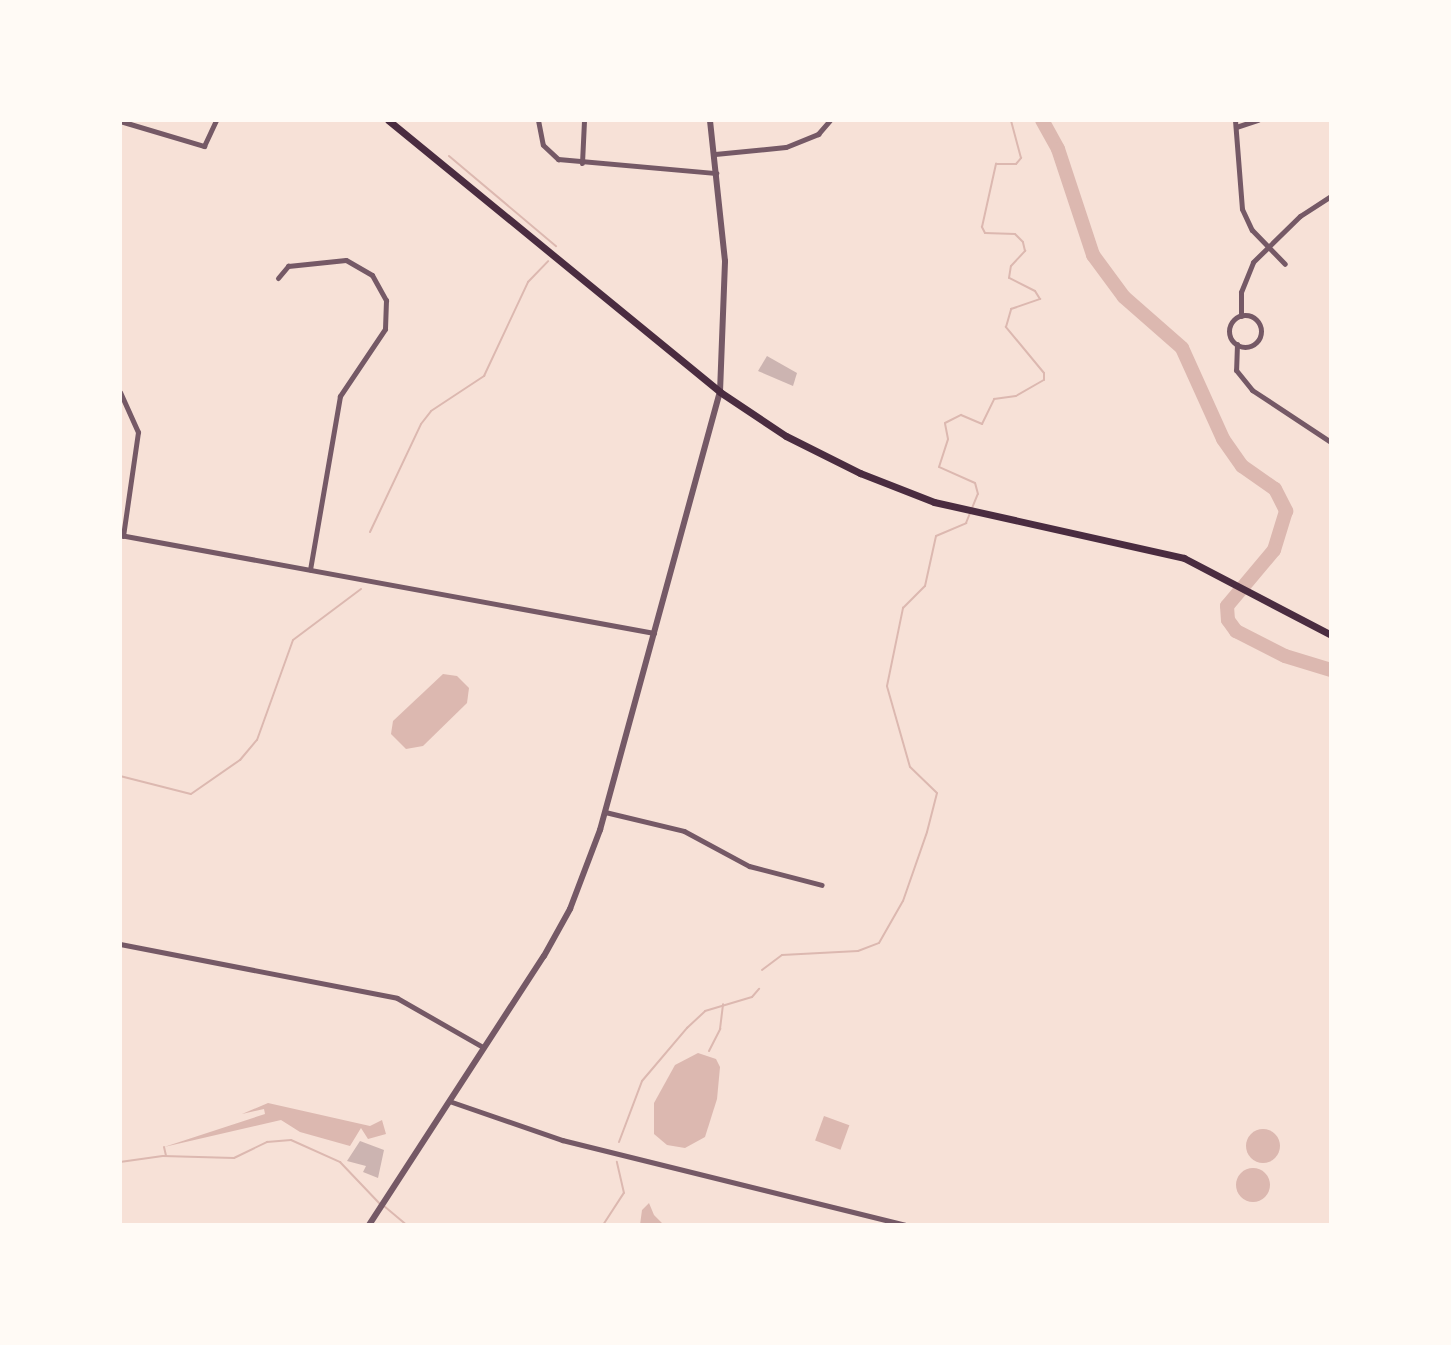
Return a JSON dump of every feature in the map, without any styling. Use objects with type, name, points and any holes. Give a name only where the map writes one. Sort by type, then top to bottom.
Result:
[{"type":"main road","points":[[388,120],[720,392],[768,426],[839,464],[966,511],[1144,547],[1234,580],[1331,635]]},
{"type":"street","points":[[120,121],[204,146],[216,120]]},
{"type":"street","points":[[538,120],[550,153],[582,163],[716,173]]},
{"type":"street","points":[[582,163],[584,120]]},
{"type":"street","points":[[369,1225],[570,909],[605,812],[720,392],[725,261],[710,120]]},
{"type":"street","points":[[715,154],[786,147],[818,134],[830,120]]},
{"type":"street","points":[[1258,120],[1236,123],[1242,209],[1267,248],[1285,264]]},
{"type":"street","points":[[1331,196],[1267,248],[1246,275],[1241,316],[1229,332],[1237,344],[1236,370],[1252,390],[1331,442]]},
{"type":"street","points":[[278,278],[288,266],[346,260],[372,275],[386,300],[385,329],[340,396],[310,569]]},
{"type":"street","points":[[1237,344],[1254,344],[1260,333],[1258,322],[1241,316]]},
{"type":"street","points":[[120,392],[133,414],[138,452],[121,536],[654,633]]},
{"type":"street","points":[[605,812],[684,831],[749,866],[822,885]]},
{"type":"street","points":[[120,944],[397,998],[483,1047]]},
{"type":"street","points":[[449,1101],[562,1140],[905,1225]]},
{"type":"shaded area","points":[[443,674],[457,676],[469,688],[467,703],[423,746],[406,749],[391,734],[393,721]]},
{"type":"shaded area","points":[[698,1053],[716,1059],[720,1067],[717,1099],[705,1137],[685,1148],[667,1145],[654,1134],[654,1103],[675,1065]]},
{"type":"shaded area","points":[[268,1103],[370,1126],[382,1120],[386,1134],[368,1139],[361,1128],[350,1146],[300,1132],[281,1120],[164,1147],[265,1114],[264,1109],[242,1114]]},
{"type":"shaded area","points":[[824,1116],[849,1125],[840,1150],[815,1140]]},
{"type":"shaded area","points":[[1263,1129],[1275,1134],[1280,1146],[1275,1158],[1263,1163],[1251,1158],[1246,1146],[1251,1134]]},
{"type":"shaded area","points":[[1253,1168],[1265,1173],[1270,1185],[1265,1197],[1253,1202],[1241,1197],[1236,1185],[1241,1173]]},
{"type":"shaded area","points":[[649,1203],[654,1215],[664,1225],[640,1225],[642,1210]]},
{"type":"building","points":[[767,356],[797,373],[793,386],[758,371]]},
{"type":"building","points":[[360,1141],[384,1150],[378,1178],[363,1172],[366,1166],[347,1161]]},
{"type":"waterway","points":[[762,970],[782,955],[858,951],[879,943],[903,901],[927,832],[937,793],[910,767],[887,686],[903,608],[925,586],[936,536],[966,523],[978,494],[975,483],[939,467],[948,439],[945,423],[961,415],[982,424],[994,399],[1016,396],[1044,380],[1044,373],[1006,327],[1011,309],[1040,299],[1035,291],[1009,278],[1011,266],[1025,251],[1023,242],[1015,234],[985,233],[982,227],[996,164],[1016,164],[1021,158],[1011,120]]},
{"type":"waterway","points":[[1042,120],[1058,149],[1093,255],[1124,297],[1182,348],[1223,439],[1242,466],[1275,489],[1286,511],[1274,550],[1227,606],[1228,620],[1236,631],[1285,656],[1331,670]]},
{"type":"waterway","points":[[449,156],[556,246]]},
{"type":"waterway","points":[[370,532],[421,424],[431,411],[484,376],[528,282],[548,261]]},
{"type":"waterway","points":[[120,776],[191,794],[240,760],[257,740],[293,640],[361,589]]},
{"type":"waterway","points":[[619,1142],[642,1081],[687,1028],[705,1011],[752,997],[759,989]]},
{"type":"waterway","points":[[709,1051],[720,1029],[723,1004]]},
{"type":"waterway","points":[[120,1162],[163,1156],[234,1158],[267,1142],[291,1140],[340,1162],[379,1203]]},
{"type":"waterway","points":[[164,1147],[166,1156]]},
{"type":"waterway","points":[[603,1225],[624,1193],[617,1162]]},
{"type":"waterway","points":[[384,1206],[407,1225]]}]
